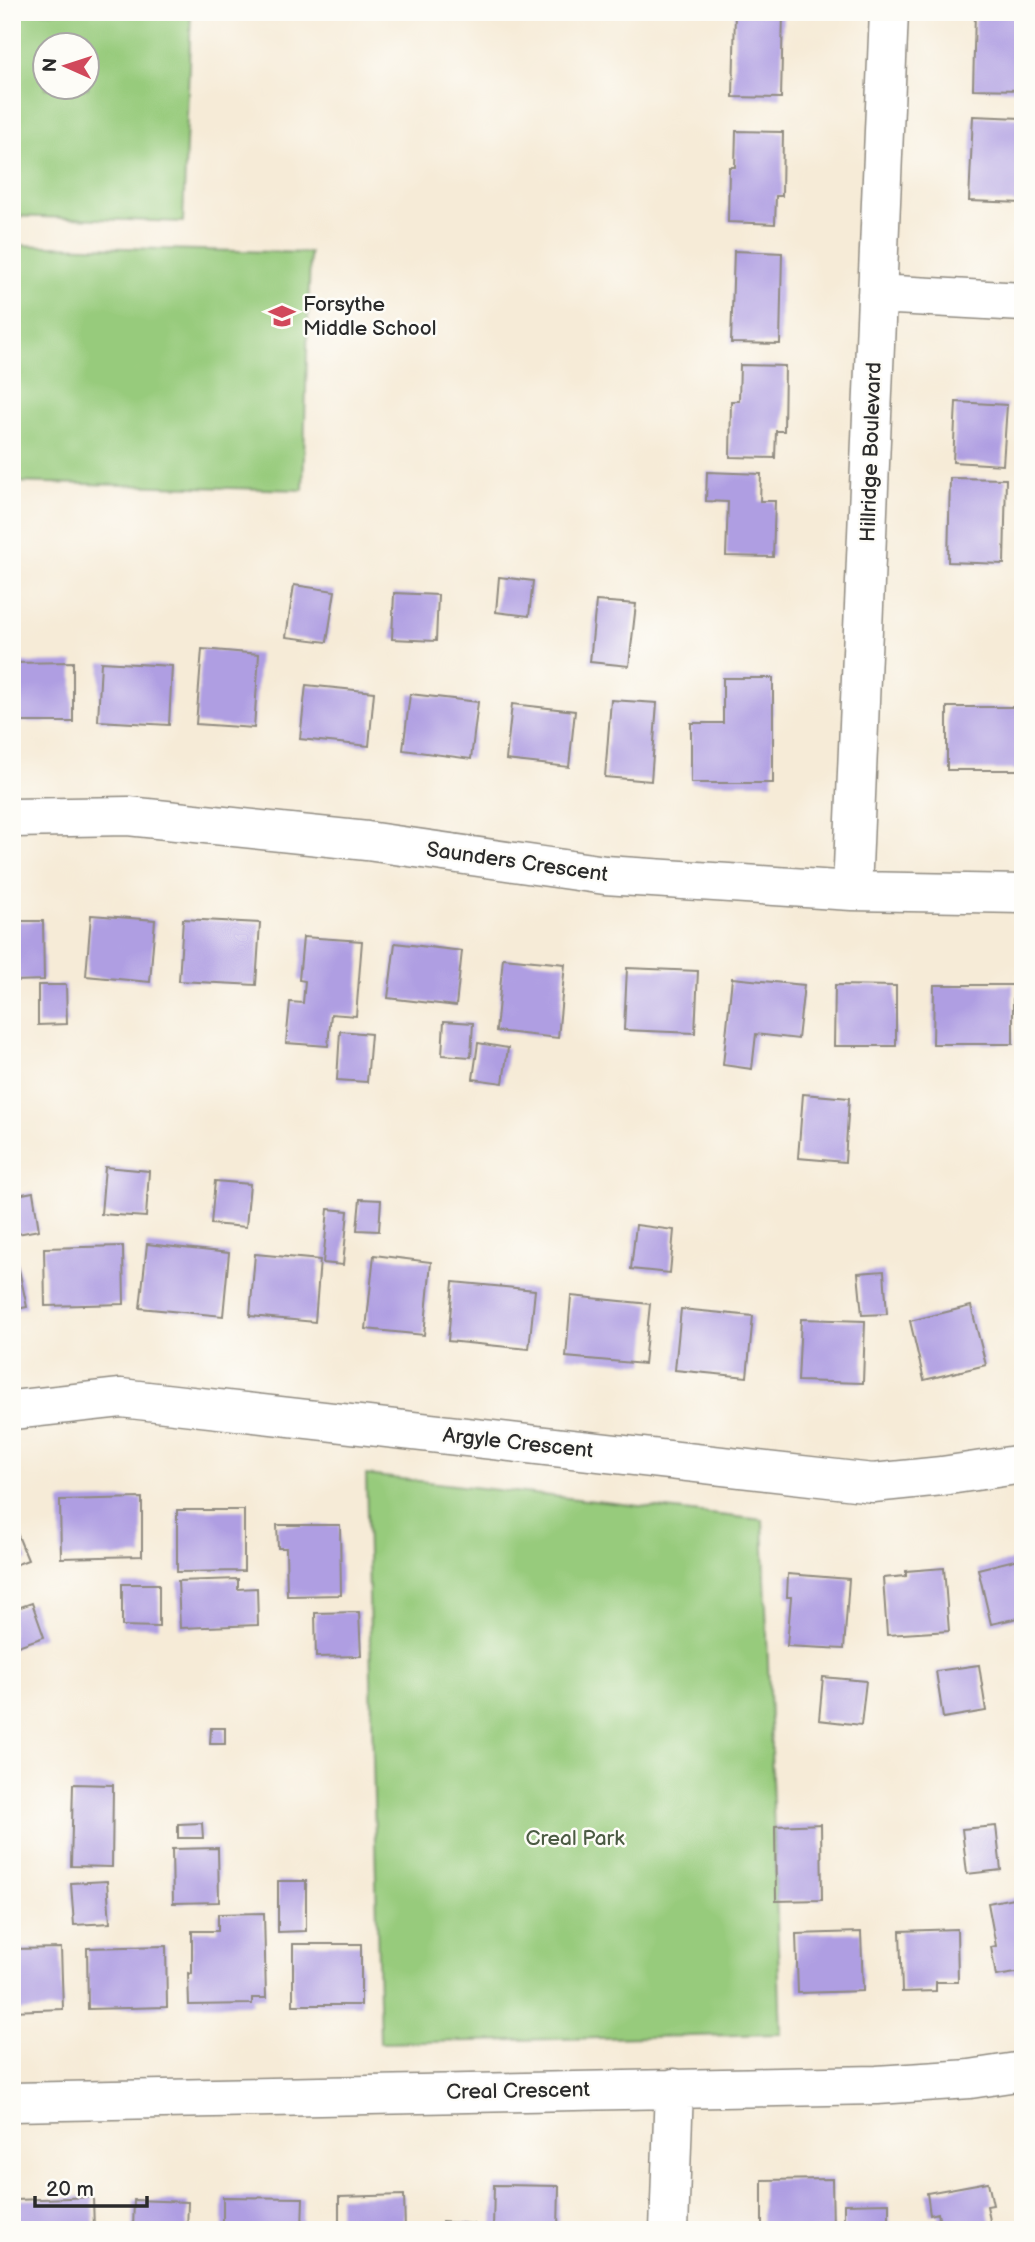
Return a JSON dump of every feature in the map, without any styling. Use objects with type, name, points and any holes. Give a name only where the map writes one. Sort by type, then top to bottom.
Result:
[{"type":"street","name":"Hillridge Boulevard","points":[[852,891],[889,12]]},
{"type":"street","points":[[877,294],[1023,302]]},
{"type":"street","name":"Saunders Crescent","points":[[12,818],[128,816],[367,841],[605,875],[852,891],[1023,894]]},
{"type":"street","name":"Argyle Crescent","points":[[12,1410],[121,1398],[873,1483],[1023,1464]]},
{"type":"street","name":"Creal Crescent","points":[[12,2102],[877,2085],[971,2079],[1023,2071]]},
{"type":"street","points":[[669,2230],[674,2088]]},
{"type":"green space","points":[[12,12],[191,12],[183,222],[12,216]]},
{"type":"green space","points":[[12,245],[310,253],[303,490],[12,482]]},
{"type":"green space","name":"Creal Park","points":[[366,1475],[763,1520],[781,2034],[380,2043]]},
{"type":"building","points":[[735,12],[783,12],[781,98],[733,97]]},
{"type":"building","points":[[975,12],[1023,12],[1021,90],[973,89]]},
{"type":"building","points":[[973,116],[1021,118],[1019,171],[1023,171],[1023,203],[969,201]]},
{"type":"building","points":[[736,131],[783,132],[782,196],[776,196],[775,224],[728,222],[729,167],[735,167]]},
{"type":"building","points":[[734,251],[782,253],[780,344],[731,343]]},
{"type":"building","points":[[740,365],[785,366],[784,431],[776,431],[775,458],[730,457],[731,401],[739,401]]},
{"type":"building","points":[[956,402],[1007,405],[1003,465],[953,462]]},
{"type":"building","points":[[707,472],[761,474],[760,501],[775,501],[773,557],[726,556],[728,502],[706,501]]},
{"type":"building","points":[[950,478],[1006,479],[1004,564],[948,562]]},
{"type":"building","points":[[499,577],[533,581],[529,616],[496,612]]},
{"type":"building","points":[[294,585],[335,591],[327,642],[286,637]]},
{"type":"building","points":[[394,593],[438,595],[436,641],[392,639]]},
{"type":"building","points":[[596,601],[636,604],[629,666],[590,662]]},
{"type":"building","points":[[202,649],[259,654],[254,728],[196,724]]},
{"type":"building","points":[[73,662],[73,722],[12,722],[12,663]]},
{"type":"building","points":[[101,662],[172,666],[169,725],[98,721]]},
{"type":"building","points":[[723,678],[773,678],[773,783],[691,783],[691,723],[723,723]]},
{"type":"building","points":[[306,685],[374,692],[369,746],[300,739]]},
{"type":"building","points":[[410,694],[478,702],[471,759],[403,750]]},
{"type":"building","points":[[611,700],[657,703],[651,781],[605,777]]},
{"type":"building","points":[[512,704],[575,711],[569,767],[506,760]]},
{"type":"building","points":[[947,707],[1019,707],[1019,770],[947,770]]},
{"type":"building","points":[[91,915],[155,920],[150,982],[86,976]]},
{"type":"building","points":[[183,919],[260,923],[256,985],[179,981]]},
{"type":"building","points":[[12,921],[43,921],[44,980],[12,981]]},
{"type":"building","points":[[303,937],[362,941],[356,1016],[331,1014],[328,1046],[286,1043],[290,1002],[303,1003],[305,981],[299,980]]},
{"type":"building","points":[[395,943],[462,951],[456,1006],[388,998]]},
{"type":"building","points":[[503,958],[565,964],[558,1038],[496,1031]]},
{"type":"building","points":[[627,968],[698,971],[695,1033],[624,1030]]},
{"type":"building","points":[[732,978],[804,985],[798,1039],[756,1034],[752,1069],[723,1065]]},
{"type":"building","points":[[38,985],[66,985],[67,1024],[38,1025]]},
{"type":"building","points":[[835,985],[896,986],[896,1046],[834,1046]]},
{"type":"building","points":[[934,985],[1013,985],[1013,1044],[933,1044]]},
{"type":"building","points":[[444,1021],[473,1023],[471,1057],[442,1055]]},
{"type":"building","points":[[340,1031],[371,1034],[367,1082],[337,1080]]},
{"type":"building","points":[[478,1043],[508,1048],[503,1083],[473,1079]]},
{"type":"building","points":[[803,1094],[849,1098],[845,1162],[798,1158]]},
{"type":"building","points":[[105,1167],[149,1171],[146,1217],[101,1214]]},
{"type":"building","points":[[215,1181],[250,1184],[246,1227],[211,1224]]},
{"type":"building","points":[[33,1192],[39,1230],[12,1235],[12,1196]]},
{"type":"building","points":[[360,1199],[381,1200],[379,1231],[357,1230]]},
{"type":"building","points":[[328,1209],[348,1211],[343,1265],[323,1263]]},
{"type":"building","points":[[636,1225],[674,1230],[670,1273],[631,1269]]},
{"type":"building","points":[[147,1244],[229,1253],[223,1316],[140,1308]]},
{"type":"building","points":[[123,1246],[124,1304],[45,1306],[44,1248]]},
{"type":"building","points":[[12,1251],[15,1251],[27,1307],[12,1310]]},
{"type":"building","points":[[255,1254],[320,1260],[315,1322],[250,1316]]},
{"type":"building","points":[[374,1255],[431,1262],[424,1335],[366,1329]]},
{"type":"building","points":[[884,1271],[887,1314],[862,1315],[858,1273]]},
{"type":"building","points":[[453,1282],[535,1290],[529,1349],[448,1341]]},
{"type":"building","points":[[571,1296],[650,1304],[644,1364],[566,1357]]},
{"type":"building","points":[[971,1306],[986,1365],[924,1380],[910,1321]]},
{"type":"building","points":[[681,1309],[753,1316],[747,1377],[675,1370]]},
{"type":"building","points":[[801,1319],[865,1321],[863,1383],[798,1381]]},
{"type":"building","points":[[142,1498],[142,1556],[61,1558],[60,1500]]},
{"type":"building","points":[[177,1510],[244,1510],[244,1571],[177,1572]]},
{"type":"building","points":[[12,1521],[28,1560],[12,1566]]},
{"type":"building","points":[[277,1525],[340,1525],[341,1595],[287,1596],[286,1548],[278,1548]]},
{"type":"building","points":[[1023,1558],[1023,1617],[991,1624],[978,1569]]},
{"type":"building","points":[[944,1568],[949,1631],[887,1635],[883,1578],[906,1576],[906,1571]]},
{"type":"building","points":[[788,1574],[849,1579],[844,1649],[787,1646],[791,1597],[787,1597]]},
{"type":"building","points":[[238,1579],[238,1589],[257,1588],[258,1625],[180,1628],[178,1581]]},
{"type":"building","points":[[122,1584],[159,1584],[159,1627],[122,1626]]},
{"type":"building","points":[[32,1603],[44,1637],[12,1648],[12,1610]]},
{"type":"building","points":[[359,1612],[361,1656],[316,1657],[315,1613]]},
{"type":"building","points":[[979,1665],[986,1711],[943,1718],[936,1671]]},
{"type":"building","points":[[823,1677],[866,1681],[861,1725],[819,1720]]},
{"type":"building","points":[[211,1728],[225,1728],[225,1744],[210,1744]]},
{"type":"building","points":[[73,1784],[113,1785],[112,1867],[71,1866]]},
{"type":"building","points":[[202,1823],[203,1838],[178,1838],[178,1824]]},
{"type":"building","points":[[821,1824],[822,1900],[776,1901],[775,1826]]},
{"type":"building","points":[[996,1826],[1001,1870],[967,1874],[962,1829]]},
{"type":"building","points":[[218,1848],[219,1902],[173,1903],[172,1849]]},
{"type":"building","points":[[107,1881],[110,1923],[74,1925],[71,1883]]},
{"type":"building","points":[[278,1881],[306,1881],[306,1931],[278,1932]]},
{"type":"building","points":[[1023,1896],[1023,1972],[996,1976],[991,1947],[996,1946],[988,1903]]},
{"type":"building","points":[[264,1913],[266,1998],[252,1998],[252,2004],[189,2005],[188,1973],[192,1974],[192,1931],[218,1931],[218,1914]]},
{"type":"building","points":[[957,1929],[958,1982],[936,1982],[936,1991],[902,1992],[900,1931]]},
{"type":"building","points":[[861,1932],[863,1991],[798,1993],[796,1934]]},
{"type":"building","points":[[293,1944],[361,1944],[361,2005],[293,2005]]},
{"type":"building","points":[[166,1946],[167,2007],[88,2009],[87,1948]]},
{"type":"building","points":[[61,1948],[63,2009],[12,2011],[12,1949]]},
{"type":"building","points":[[832,2179],[833,2230],[762,2230],[762,2180]]},
{"type":"building","points":[[988,2182],[993,2205],[987,2206],[992,2230],[941,2230],[938,2213],[930,2215],[927,2193]]},
{"type":"building","points":[[494,2185],[559,2186],[558,2230],[493,2230]]},
{"type":"building","points":[[404,2195],[405,2230],[339,2230],[339,2197]]},
{"type":"building","points":[[93,2197],[94,2230],[17,2230],[16,2200]]},
{"type":"building","points":[[223,2197],[303,2198],[302,2230],[223,2230]]},
{"type":"building","points":[[134,2200],[188,2202],[187,2230],[133,2230]]},
{"type":"building","points":[[889,2203],[889,2230],[844,2230],[844,2204]]},
{"type":"building","points":[[442,2222],[474,2224],[473,2230],[442,2230]]},
{"type":"place","name":"Forsythe Middle School","points":[[282,316]]}]
